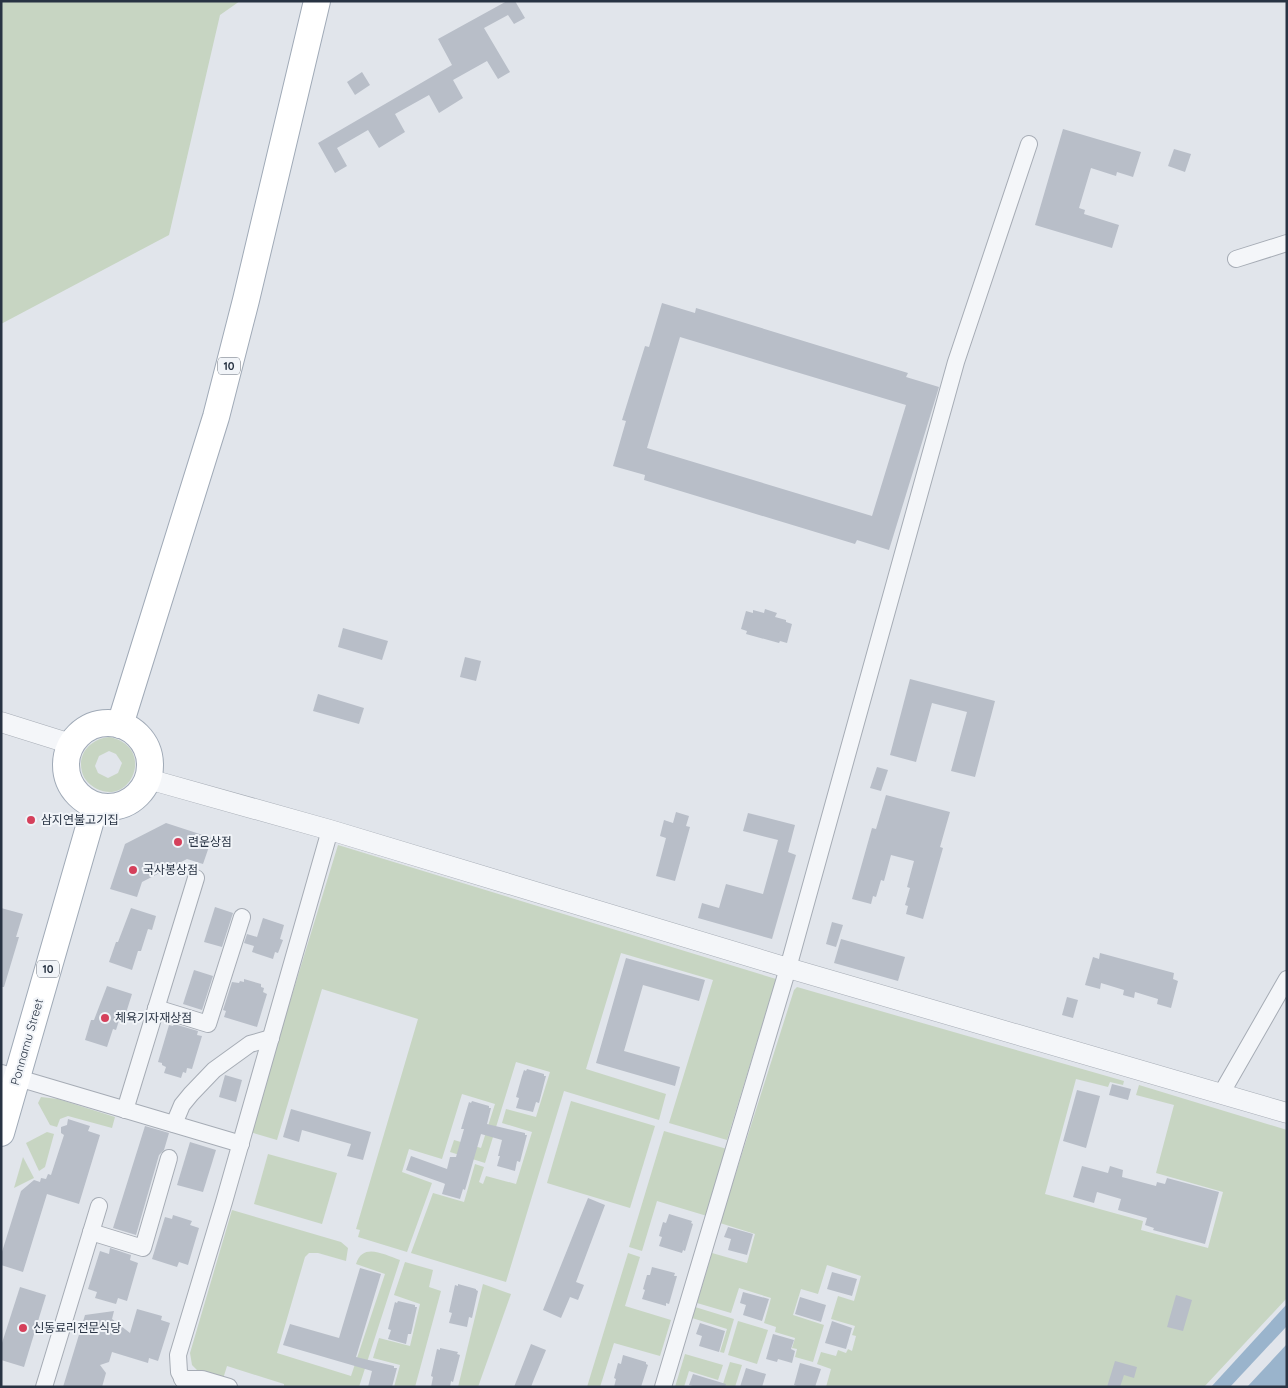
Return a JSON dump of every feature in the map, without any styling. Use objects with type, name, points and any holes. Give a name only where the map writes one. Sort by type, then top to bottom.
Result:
[{"type":"main road","name":"10","points":[[120,725],[216,417],[246,300],[317,1]]},
{"type":"main road","points":[[101,723],[120,725],[137,734],[143,742],[150,760],[148,779],[144,787],[131,801],[114,807],[95,806],[79,796],[68,781],[65,762],[76,736],[101,723]]},
{"type":"main road","name":"Ponnamu Street","points":[[1,1133],[9,1076],[95,806]]},
{"type":"street","points":[[663,1387],[788,968],[956,362],[1029,144]]},
{"type":"street","points":[[1236,259],[1287,243]]},
{"type":"street","points":[[1,722],[71,744]]},
{"type":"street","points":[[148,779],[330,830],[788,968],[1287,1113]]},
{"type":"street","points":[[229,1387],[202,1378],[185,1383],[179,1372],[178,1355],[241,1144],[330,830]]},
{"type":"street","points":[[126,1110],[196,878]]},
{"type":"street","points":[[156,1008],[208,1024],[242,917]]},
{"type":"street","points":[[1221,1094],[1287,979]]},
{"type":"street","points":[[174,1124],[182,1105],[214,1070],[250,1044],[271,1038]]},
{"type":"street","points":[[9,1076],[241,1144]]},
{"type":"street","points":[[91,1232],[143,1248],[170,1158]]},
{"type":"street","points":[[44,1387],[99,1206]]},
{"type":"green space","points":[[1,1],[240,1],[220,15],[169,235],[1,324]]},
{"type":"green space","points":[[109,737],[123,743],[132,751],[135,762],[134,773],[129,782],[120,789],[109,792],[97,789],[90,784],[83,775],[81,765],[87,748],[102,738]],"holes":[[[109,751],[116,754],[122,763],[118,773],[108,778],[98,773],[95,766],[99,756]]]},
{"type":"green space","points":[[338,845],[776,979],[727,1140],[669,1123],[713,980],[621,953],[586,1069],[666,1094],[659,1120],[564,1091],[506,1282],[411,1253],[433,1193],[464,1202],[475,1164],[484,1167],[479,1182],[483,1184],[486,1176],[516,1184],[532,1132],[502,1123],[506,1109],[536,1117],[550,1072],[516,1062],[485,1163],[450,1152],[454,1140],[481,1148],[495,1104],[462,1094],[442,1159],[409,1149],[402,1172],[432,1183],[407,1252],[358,1237],[360,1230],[356,1229],[418,1019],[322,989],[277,1140],[250,1132]]},
{"type":"green space","points":[[797,987],[1124,1081],[1123,1085],[1110,1082],[1108,1087],[1076,1079],[1045,1194],[1143,1221],[1141,1230],[1208,1248],[1223,1192],[1156,1173],[1174,1105],[1136,1095],[1139,1085],[1287,1130],[1287,1298],[1204,1387],[826,1387],[831,1369],[817,1364],[821,1352],[836,1356],[838,1350],[846,1353],[848,1349],[852,1351],[856,1336],[852,1335],[855,1326],[831,1319],[838,1296],[854,1301],[861,1276],[827,1265],[818,1294],[801,1289],[793,1315],[824,1325],[813,1362],[795,1357],[797,1349],[792,1348],[795,1338],[775,1332],[776,1327],[764,1323],[771,1298],[739,1288],[731,1313],[697,1303],[712,1253],[747,1263],[755,1234],[720,1223],[794,990]]},
{"type":"green space","points":[[41,1097],[58,1099],[115,1117],[112,1128],[68,1116],[60,1119],[57,1127],[50,1125],[38,1103]]},
{"type":"green space","points":[[571,1101],[655,1126],[630,1208],[547,1183]]},
{"type":"green space","points":[[664,1131],[727,1149],[707,1216],[657,1201],[642,1251],[629,1247]]},
{"type":"green space","points":[[47,1132],[54,1134],[45,1167],[39,1171],[26,1143]]},
{"type":"green space","points":[[268,1154],[337,1173],[322,1224],[254,1204]]},
{"type":"green space","points":[[23,1157],[34,1178],[14,1188]]},
{"type":"green space","points":[[232,1210],[341,1242],[348,1248],[346,1261],[318,1253],[309,1253],[305,1257],[277,1353],[351,1376],[385,1274],[356,1264],[359,1257],[369,1252],[381,1253],[400,1260],[359,1387],[284,1387],[284,1384],[227,1366],[223,1379],[199,1372],[192,1365],[190,1353]]},
{"type":"green space","points":[[628,1253],[640,1257],[625,1306],[671,1320],[660,1356],[614,1343],[600,1387],[587,1387]]},
{"type":"green space","points":[[405,1262],[433,1270],[429,1287],[441,1291],[415,1387],[394,1387],[400,1365],[373,1358],[379,1338],[410,1346],[420,1304],[394,1295]]},
{"type":"green space","points":[[483,1284],[511,1294],[478,1387],[458,1387]]},
{"type":"green space","points":[[695,1307],[734,1319],[724,1353],[720,1352],[727,1329],[692,1318]]},
{"type":"green space","points":[[738,1321],[768,1330],[757,1364],[728,1355]]},
{"type":"green space","points":[[685,1354],[723,1365],[718,1380],[689,1371],[684,1387],[675,1387]]},
{"type":"green space","points":[[730,1362],[742,1365],[735,1387],[722,1387]]},
{"type":"water","points":[[1287,1304],[1287,1326],[1230,1387],[1211,1387]]},
{"type":"water","points":[[1287,1344],[1287,1387],[1247,1387]]},
{"type":"building","points":[[507,1],[515,1],[525,18],[514,24],[508,15],[484,28],[510,72],[498,79],[487,61],[453,80],[463,98],[439,113],[429,95],[395,114],[405,132],[379,148],[368,130],[337,148],[347,166],[335,173],[318,143],[452,65],[438,39]]},
{"type":"building","points":[[362,72],[370,85],[355,95],[347,82]]},
{"type":"building","points":[[1063,129],[1141,152],[1133,177],[1117,172],[1116,176],[1091,168],[1079,208],[1085,210],[1084,214],[1119,225],[1112,248],[1035,225]]},
{"type":"building","points":[[1174,149],[1191,154],[1185,172],[1168,166]]},
{"type":"building","points":[[662,303],[695,313],[696,308],[908,373],[906,377],[939,387],[889,550],[857,540],[855,544],[644,480],[645,475],[613,466],[626,421],[622,420],[645,346],[649,347]],"holes":[[[680,337],[906,405],[872,516],[647,448]]]},
{"type":"building","points":[[765,609],[777,613],[775,617],[792,624],[787,643],[780,641],[779,643],[746,634],[747,631],[741,629],[746,611],[753,613],[753,610],[764,613]]},
{"type":"building","points":[[343,628],[388,641],[382,660],[338,647]]},
{"type":"building","points":[[465,657],[481,661],[476,681],[460,677]]},
{"type":"building","points":[[910,679],[995,701],[975,777],[951,771],[967,712],[932,703],[916,762],[890,755]]},
{"type":"building","points":[[318,694],[364,708],[359,724],[313,711]]},
{"type":"building","points":[[877,767],[888,770],[881,791],[870,788]]},
{"type":"building","points":[[886,795],[950,812],[940,847],[943,848],[923,919],[906,914],[908,906],[905,905],[910,888],[907,887],[914,861],[891,855],[884,881],[881,880],[876,897],[873,896],[871,904],[852,899],[872,828],[876,829]]},
{"type":"building","points":[[676,812],[689,816],[686,826],[690,827],[675,881],[656,876],[666,838],[660,836],[664,820],[673,823]]},
{"type":"building","points":[[748,813],[795,825],[788,852],[796,855],[772,939],[698,918],[702,903],[719,908],[726,884],[763,894],[778,840],[743,831]]},
{"type":"building","points":[[166,823],[212,838],[203,864],[187,859],[142,882],[137,897],[110,889],[125,844]]},
{"type":"building","points":[[215,907],[233,913],[222,947],[204,942]]},
{"type":"building","points":[[1,908],[23,914],[16,937],[19,937],[4,987],[1,987]]},
{"type":"building","points":[[131,908],[156,916],[152,930],[148,929],[141,951],[138,951],[132,970],[109,962]]},
{"type":"building","points":[[263,918],[284,925],[280,939],[283,940],[278,953],[275,952],[273,959],[252,952],[254,946],[244,943],[247,934],[257,937]]},
{"type":"building","points":[[832,922],[843,925],[836,947],[826,944]]},
{"type":"building","points":[[841,939],[905,957],[898,981],[834,963]]},
{"type":"building","points":[[1100,953],[1174,973],[1173,979],[1178,981],[1171,1008],[1157,1004],[1158,999],[1135,992],[1134,998],[1123,995],[1124,990],[1101,983],[1100,989],[1085,985],[1093,957],[1099,959]]},
{"type":"building","points":[[626,958],[705,980],[699,1001],[643,985],[624,1051],[680,1067],[675,1086],[596,1063]]},
{"type":"building","points":[[194,970],[213,976],[202,1010],[183,1004]]},
{"type":"building","points":[[244,979],[261,984],[261,987],[264,988],[263,992],[267,994],[257,1027],[224,1017],[226,1011],[223,1010],[232,982],[244,982]]},
{"type":"building","points":[[107,986],[132,994],[126,1013],[122,1011],[116,1030],[113,1029],[107,1047],[85,1040],[91,1020],[94,1020]]},
{"type":"building","points":[[1067,997],[1078,1000],[1073,1018],[1062,1015]]},
{"type":"building","points":[[174,1024],[198,1031],[197,1035],[202,1036],[192,1069],[187,1068],[186,1073],[183,1072],[181,1078],[164,1073],[166,1067],[158,1062],[169,1025],[173,1026]]},
{"type":"building","points":[[527,1069],[546,1076],[539,1103],[536,1102],[533,1112],[516,1108],[519,1098],[516,1097],[524,1070],[526,1071]]},
{"type":"building","points":[[225,1075],[242,1080],[236,1102],[219,1097]]},
{"type":"building","points":[[1112,1084],[1131,1089],[1128,1100],[1109,1095]]},
{"type":"building","points":[[1077,1090],[1100,1096],[1086,1148],[1063,1141]]},
{"type":"building","points":[[472,1101],[491,1108],[487,1124],[527,1135],[520,1162],[517,1161],[515,1171],[497,1166],[502,1140],[481,1134],[465,1190],[463,1189],[460,1199],[442,1194],[445,1184],[406,1170],[411,1156],[447,1169],[450,1157],[456,1157],[464,1129],[461,1129],[469,1102],[471,1103]]},
{"type":"building","points":[[291,1109],[371,1132],[363,1160],[347,1156],[351,1144],[302,1130],[299,1142],[283,1137]]},
{"type":"building","points":[[68,1119],[90,1126],[88,1131],[100,1135],[79,1204],[47,1194],[23,1272],[1,1265],[1,1255],[21,1191],[34,1180],[40,1182],[41,1178],[46,1179],[48,1174],[51,1175],[64,1135],[61,1133],[61,1127],[67,1125]]},
{"type":"building","points":[[145,1126],[169,1133],[164,1150],[159,1155],[136,1235],[113,1228]]},
{"type":"building","points":[[190,1142],[216,1150],[203,1192],[177,1185]]},
{"type":"building","points":[[1082,1166],[1108,1173],[1110,1166],[1123,1170],[1122,1177],[1156,1186],[1157,1182],[1165,1184],[1167,1178],[1219,1192],[1205,1244],[1153,1230],[1154,1228],[1145,1225],[1147,1218],[1118,1210],[1121,1199],[1097,1192],[1094,1203],[1073,1197]]},
{"type":"building","points":[[588,1198],[605,1205],[576,1282],[584,1285],[578,1300],[570,1297],[561,1318],[543,1310]]},
{"type":"building","points":[[669,1214],[692,1221],[691,1223],[693,1224],[685,1251],[683,1250],[682,1253],[659,1246],[662,1237],[659,1236],[663,1222],[666,1223]]},
{"type":"building","points":[[173,1215],[192,1221],[190,1225],[199,1228],[188,1265],[179,1262],[177,1267],[152,1259],[165,1217],[172,1219]]},
{"type":"building","points":[[728,1227],[753,1234],[747,1255],[728,1250],[731,1239],[724,1237]]},
{"type":"building","points":[[110,1248],[131,1255],[130,1260],[138,1263],[127,1301],[118,1298],[116,1304],[95,1298],[97,1292],[88,1289],[100,1251],[109,1254]]},
{"type":"building","points":[[652,1267],[675,1273],[674,1276],[677,1276],[669,1304],[666,1303],[666,1306],[642,1299],[647,1275],[650,1275]]},
{"type":"building","points":[[360,1268],[381,1274],[356,1357],[397,1368],[392,1387],[368,1387],[372,1371],[283,1345],[290,1324],[339,1338]]},
{"type":"building","points":[[832,1272],[857,1279],[852,1296],[827,1289]]},
{"type":"building","points":[[458,1284],[478,1291],[472,1318],[469,1317],[467,1327],[449,1323],[452,1313],[449,1312],[455,1285],[458,1286]]},
{"type":"building","points":[[20,1287],[46,1295],[24,1367],[1,1360],[1,1346]]},
{"type":"building","points":[[743,1292],[769,1299],[762,1321],[743,1315],[746,1305],[740,1303]]},
{"type":"building","points":[[1176,1295],[1192,1300],[1183,1331],[1167,1327]]},
{"type":"building","points":[[800,1297],[826,1305],[821,1322],[795,1314]]},
{"type":"building","points":[[398,1301],[417,1307],[411,1334],[408,1334],[406,1344],[388,1339],[391,1330],[388,1329],[395,1302],[397,1303]]},
{"type":"building","points":[[137,1309],[162,1316],[161,1320],[170,1323],[158,1361],[149,1358],[148,1363],[112,1352],[109,1362],[100,1365],[106,1373],[102,1387],[63,1387],[85,1315],[114,1311],[112,1319],[130,1333]]},
{"type":"building","points":[[832,1321],[852,1328],[846,1349],[825,1343]]},
{"type":"building","points":[[700,1323],[725,1331],[719,1352],[699,1346],[702,1336],[696,1334]]},
{"type":"building","points":[[773,1334],[794,1340],[791,1349],[795,1351],[792,1363],[778,1359],[777,1362],[766,1359]]},
{"type":"building","points":[[531,1344],[546,1350],[531,1387],[514,1387]]},
{"type":"building","points":[[440,1348],[458,1352],[457,1354],[460,1355],[450,1387],[431,1387],[433,1377],[431,1376],[437,1349],[440,1350]]},
{"type":"building","points":[[623,1355],[646,1362],[648,1365],[641,1387],[614,1387],[618,1363],[621,1364]]},
{"type":"building","points":[[1115,1361],[1137,1367],[1134,1378],[1124,1375],[1120,1387],[1107,1387]]},
{"type":"building","points":[[800,1363],[821,1369],[815,1387],[794,1385]]},
{"type":"building","points":[[746,1368],[766,1374],[762,1387],[740,1387]]},
{"type":"building","points":[[693,1374],[726,1384],[725,1387],[696,1387],[689,1385]]},
{"type":"place","name":"삼지연불고기집","points":[[31,820]]},
{"type":"place","name":"련운상점","points":[[178,842]]},
{"type":"place","name":"국사봉상점","points":[[133,870]]},
{"type":"place","name":"체육기자재상점","points":[[105,1018]]},
{"type":"place","name":"신동료리전문식당","points":[[23,1328]]}]
